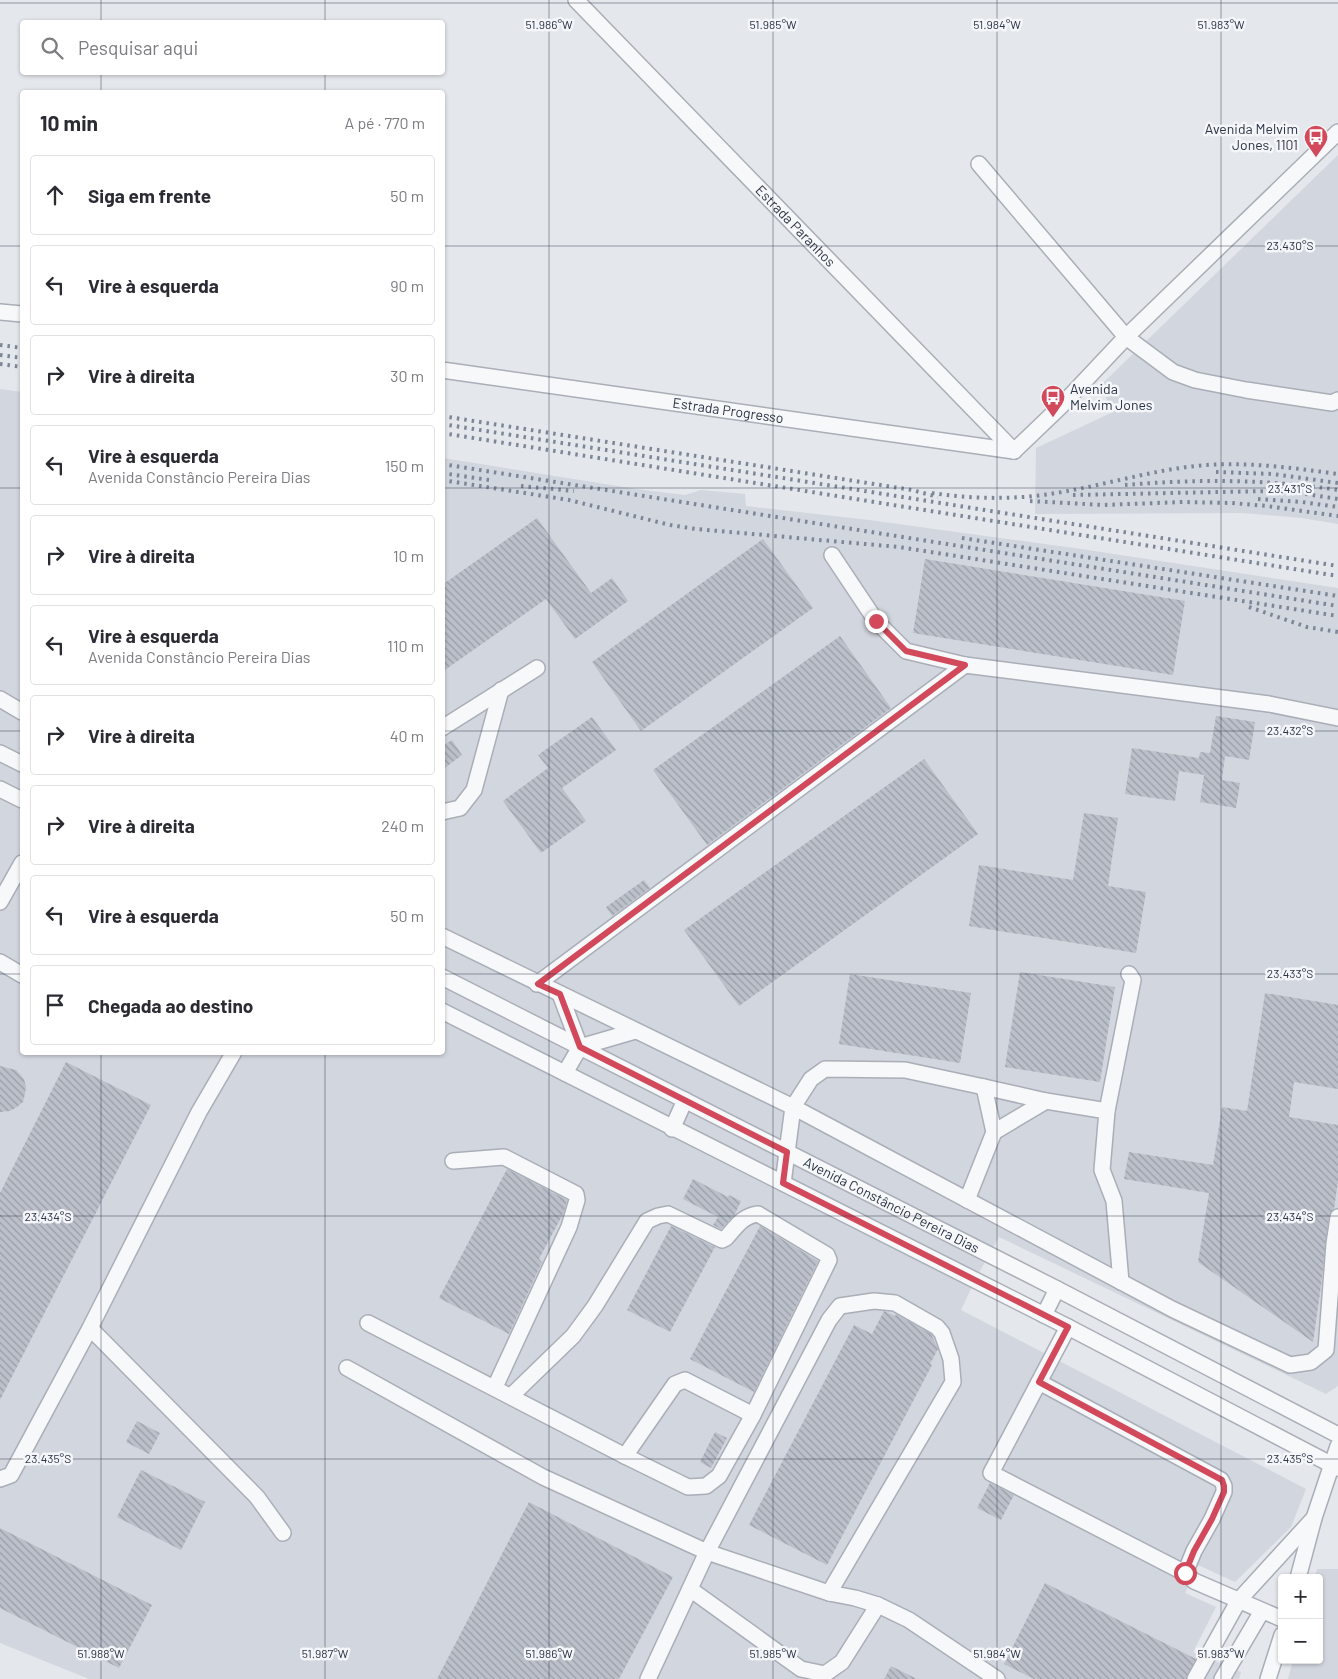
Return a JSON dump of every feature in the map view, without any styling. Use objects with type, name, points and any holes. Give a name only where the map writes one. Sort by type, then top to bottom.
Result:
[{"type":"street","name":"Estrada Paranhos","points":[[576,0],[1014,451]]},
{"type":"street","points":[[1014,451],[1061,406],[1126,337],[1338,132]]},
{"type":"street","points":[[979,164],[1126,337],[1173,372],[1195,380],[1246,390],[1332,403],[1338,400]]},
{"type":"street","points":[[0,312],[20,314]]},
{"type":"street","name":"Estrada Progresso","points":[[445,370],[1014,451]]},
{"type":"street","points":[[832,555],[876,621],[906,651],[965,665],[1269,704],[1338,718]]},
{"type":"street","points":[[538,984],[965,665]]},
{"type":"street","points":[[445,726],[538,668]]},
{"type":"street","points":[[445,811],[460,808],[474,790],[501,690]]},
{"type":"street","points":[[0,699],[20,711]]},
{"type":"street","points":[[0,753],[20,763]]},
{"type":"street","points":[[0,789],[20,799]]},
{"type":"street","points":[[0,902],[20,867]]},
{"type":"street","points":[[445,938],[793,1107],[1172,1309],[1290,1364],[1310,1362],[1326,1350],[1334,1244],[1338,1217]]},
{"type":"street","points":[[0,962],[20,974]]},
{"type":"street","points":[[1121,1282],[1114,1202],[1102,1170],[1107,1111],[1133,980],[1129,974]]},
{"type":"street","name":"Avenida Constâncio Pereira Dias","points":[[445,979],[1057,1289],[1338,1435]]},
{"type":"street","points":[[560,994],[580,1047]]},
{"type":"street","name":"Avenida Constâncio Pereira Dias","points":[[445,1013],[672,1129],[1068,1327],[1334,1466]]},
{"type":"street","points":[[565,1073],[580,1047],[635,1031]]},
{"type":"street","points":[[0,1479],[11,1475],[90,1328],[195,1121],[232,1055]]},
{"type":"street","points":[[783,1183],[793,1107],[811,1079],[825,1069],[905,1070],[1046,1101],[1107,1111]]},
{"type":"street","points":[[967,1200],[994,1132],[984,1087]]},
{"type":"street","points":[[672,1129],[685,1100]]},
{"type":"street","points":[[994,1132],[1046,1101]]},
{"type":"street","points":[[453,1161],[504,1157],[576,1194],[577,1200],[569,1227],[495,1387]]},
{"type":"street","points":[[368,1323],[688,1487],[706,1486],[719,1476],[753,1414],[829,1260],[826,1255],[758,1214],[749,1215],[744,1218],[722,1240],[668,1214],[658,1216],[647,1221],[595,1306],[573,1336],[511,1396]]},
{"type":"street","points":[[1044,1315],[1057,1289]]},
{"type":"street","points":[[648,1679],[707,1552],[829,1320],[840,1306],[874,1301],[895,1303],[937,1327],[942,1333],[951,1359],[953,1382],[829,1593]]},
{"type":"street","points":[[1068,1327],[991,1473],[1185,1573],[1194,1581],[1278,1617]]},
{"type":"street","points":[[90,1328],[257,1497],[283,1533]]},
{"type":"street","points":[[347,1368],[543,1477],[707,1552],[829,1593],[855,1598],[909,1620],[997,1679]]},
{"type":"street","points":[[626,1456],[675,1384],[685,1380],[753,1414]]},
{"type":"street","points":[[1039,1382],[1222,1480],[1224,1492],[1185,1573]]},
{"type":"street","points":[[1299,1574],[1314,1518],[1334,1466],[1338,1446]]},
{"type":"street","points":[[1195,1679],[1239,1600],[1314,1518]]},
{"type":"street","points":[[690,1590],[800,1669],[825,1674],[842,1662],[878,1606]]},
{"type":"street","points":[[1222,1679],[1262,1610]]},
{"type":"street","points":[[1268,1679],[1278,1648]]},
{"type":"shaded area","points":[[1338,155],[1338,524],[1302,518],[1243,513],[1035,514],[1036,448],[1111,413],[1102,384]]},
{"type":"shaded area","points":[[0,389],[20,392],[20,1055],[445,1055],[445,458],[685,495],[701,490],[745,494],[746,506],[869,520],[1081,549],[1338,588],[1338,1386],[1326,1394],[999,1237],[961,1310],[1306,1489],[1291,1527],[1235,1582],[1198,1565],[1185,1593],[1216,1607],[1193,1652],[1241,1672],[1239,1679],[89,1679],[0,1643]]},
{"type":"shaded area","points":[[1317,1569],[1338,1569],[1338,1679],[1288,1679],[1292,1664],[1323,1664],[1323,1574],[1316,1574]]},
{"type":"building","points":[[537,518],[591,593],[612,578],[628,601],[575,639],[546,599],[445,670],[445,583]]},
{"type":"building","points":[[763,539],[813,608],[641,731],[592,662]]},
{"type":"building","points":[[925,559],[1185,601],[1173,675],[913,633]]},
{"type":"building","points":[[840,636],[891,708],[707,845],[653,770]]},
{"type":"building","points":[[1216,716],[1255,722],[1249,760],[1225,756],[1222,780],[1240,783],[1236,808],[1200,802],[1204,775],[1179,771],[1175,801],[1125,794],[1132,748],[1199,758],[1200,752],[1210,753]]},
{"type":"building","points":[[592,717],[616,750],[562,788],[586,821],[541,853],[503,801],[548,768],[538,755]]},
{"type":"building","points":[[452,740],[462,755],[445,768],[445,744]]},
{"type":"building","points":[[924,759],[978,834],[739,1006],[684,930]]},
{"type":"building","points":[[1084,813],[1118,818],[1108,886],[1146,892],[1136,953],[969,926],[979,865],[1073,880]]},
{"type":"building","points":[[644,880],[650,888],[612,916],[606,907]]},
{"type":"building","points":[[1020,972],[1115,987],[1100,1082],[1005,1067]]},
{"type":"building","points":[[850,974],[971,993],[960,1063],[839,1044]]},
{"type":"building","points":[[1265,993],[1338,1005],[1338,1089],[1294,1082],[1289,1117],[1338,1125],[1338,1181],[1334,1209],[1329,1216],[1313,1342],[1198,1262],[1209,1193],[1124,1179],[1129,1152],[1213,1165],[1222,1107],[1247,1111]]},
{"type":"building","points":[[66,1062],[151,1105],[0,1400],[0,1193]]},
{"type":"building","points":[[0,1066],[16,1070],[24,1079],[26,1087],[23,1102],[10,1111],[0,1112]]},
{"type":"building","points":[[507,1169],[567,1200],[564,1212],[539,1259],[542,1262],[509,1334],[439,1298]]},
{"type":"building","points":[[693,1179],[728,1197],[729,1195],[741,1201],[734,1216],[721,1229],[713,1225],[718,1217],[683,1199]]},
{"type":"building","points":[[671,1226],[715,1247],[670,1332],[627,1310]]},
{"type":"building","points":[[760,1226],[818,1261],[754,1392],[690,1359]]},
{"type":"building","points":[[884,1311],[895,1316],[896,1314],[931,1334],[938,1349],[930,1364],[932,1365],[827,1565],[749,1525],[854,1325],[872,1334]]},
{"type":"building","points":[[137,1421],[160,1433],[149,1454],[126,1442]]},
{"type":"building","points":[[715,1432],[727,1438],[711,1468],[700,1462]]},
{"type":"building","points":[[141,1470],[205,1502],[181,1550],[117,1517]]},
{"type":"building","points":[[990,1483],[1014,1495],[1001,1520],[977,1508]]},
{"type":"building","points":[[529,1502],[673,1577],[619,1679],[437,1679]]},
{"type":"building","points":[[0,1528],[152,1605],[119,1668],[0,1608]]},
{"type":"building","points":[[1045,1583],[1196,1659],[1186,1679],[1034,1679],[1004,1664]]},
{"type":"building","points":[[891,1666],[917,1679],[884,1679]]},
{"type":"railway","points":[[0,345],[20,348]]},
{"type":"railway","points":[[0,355],[20,358]]},
{"type":"railway","points":[[0,364],[20,367]]},
{"type":"railway","points":[[445,416],[912,490],[938,497]]},
{"type":"railway","points":[[445,424],[1338,566]]},
{"type":"railway","points":[[445,433],[1338,576]]},
{"type":"railway","points":[[445,464],[1338,606]]},
{"type":"railway","points":[[932,493],[963,497],[1025,497],[1075,490],[1168,470],[1222,464],[1256,465],[1338,474]]},
{"type":"railway","points":[[1216,472],[1273,474],[1338,483]]},
{"type":"railway","points":[[445,473],[489,480]]},
{"type":"railway","points":[[445,480],[569,500],[670,525],[696,529],[899,547],[1338,616]]},
{"type":"railway","points":[[1125,485],[1232,481],[1312,486],[1338,490]]},
{"type":"railway","points":[[521,486],[574,491]]},
{"type":"railway","points":[[1073,495],[1270,491],[1338,499]]},
{"type":"railway","points":[[1258,499],[1338,507]]},
{"type":"railway","points":[[1030,501],[1103,505],[1183,502],[1232,503],[1338,516]]},
{"type":"railway","points":[[962,538],[1338,596]]},
{"type":"railway","points":[[1249,607],[1307,627],[1338,632]]},
{"type":"place","name":"Avenida Melvim Jones, 1101","points":[[1316,158]]},
{"type":"place","name":"Avenida Melvim Jones","points":[[1053,418]]},
{"type":"route","points":[[876,621],[906,651],[965,665],[538,984],[560,994],[580,1047],[787,1152],[783,1183],[1068,1327],[1039,1382],[1222,1480],[1224,1492],[1185,1573]]}]
